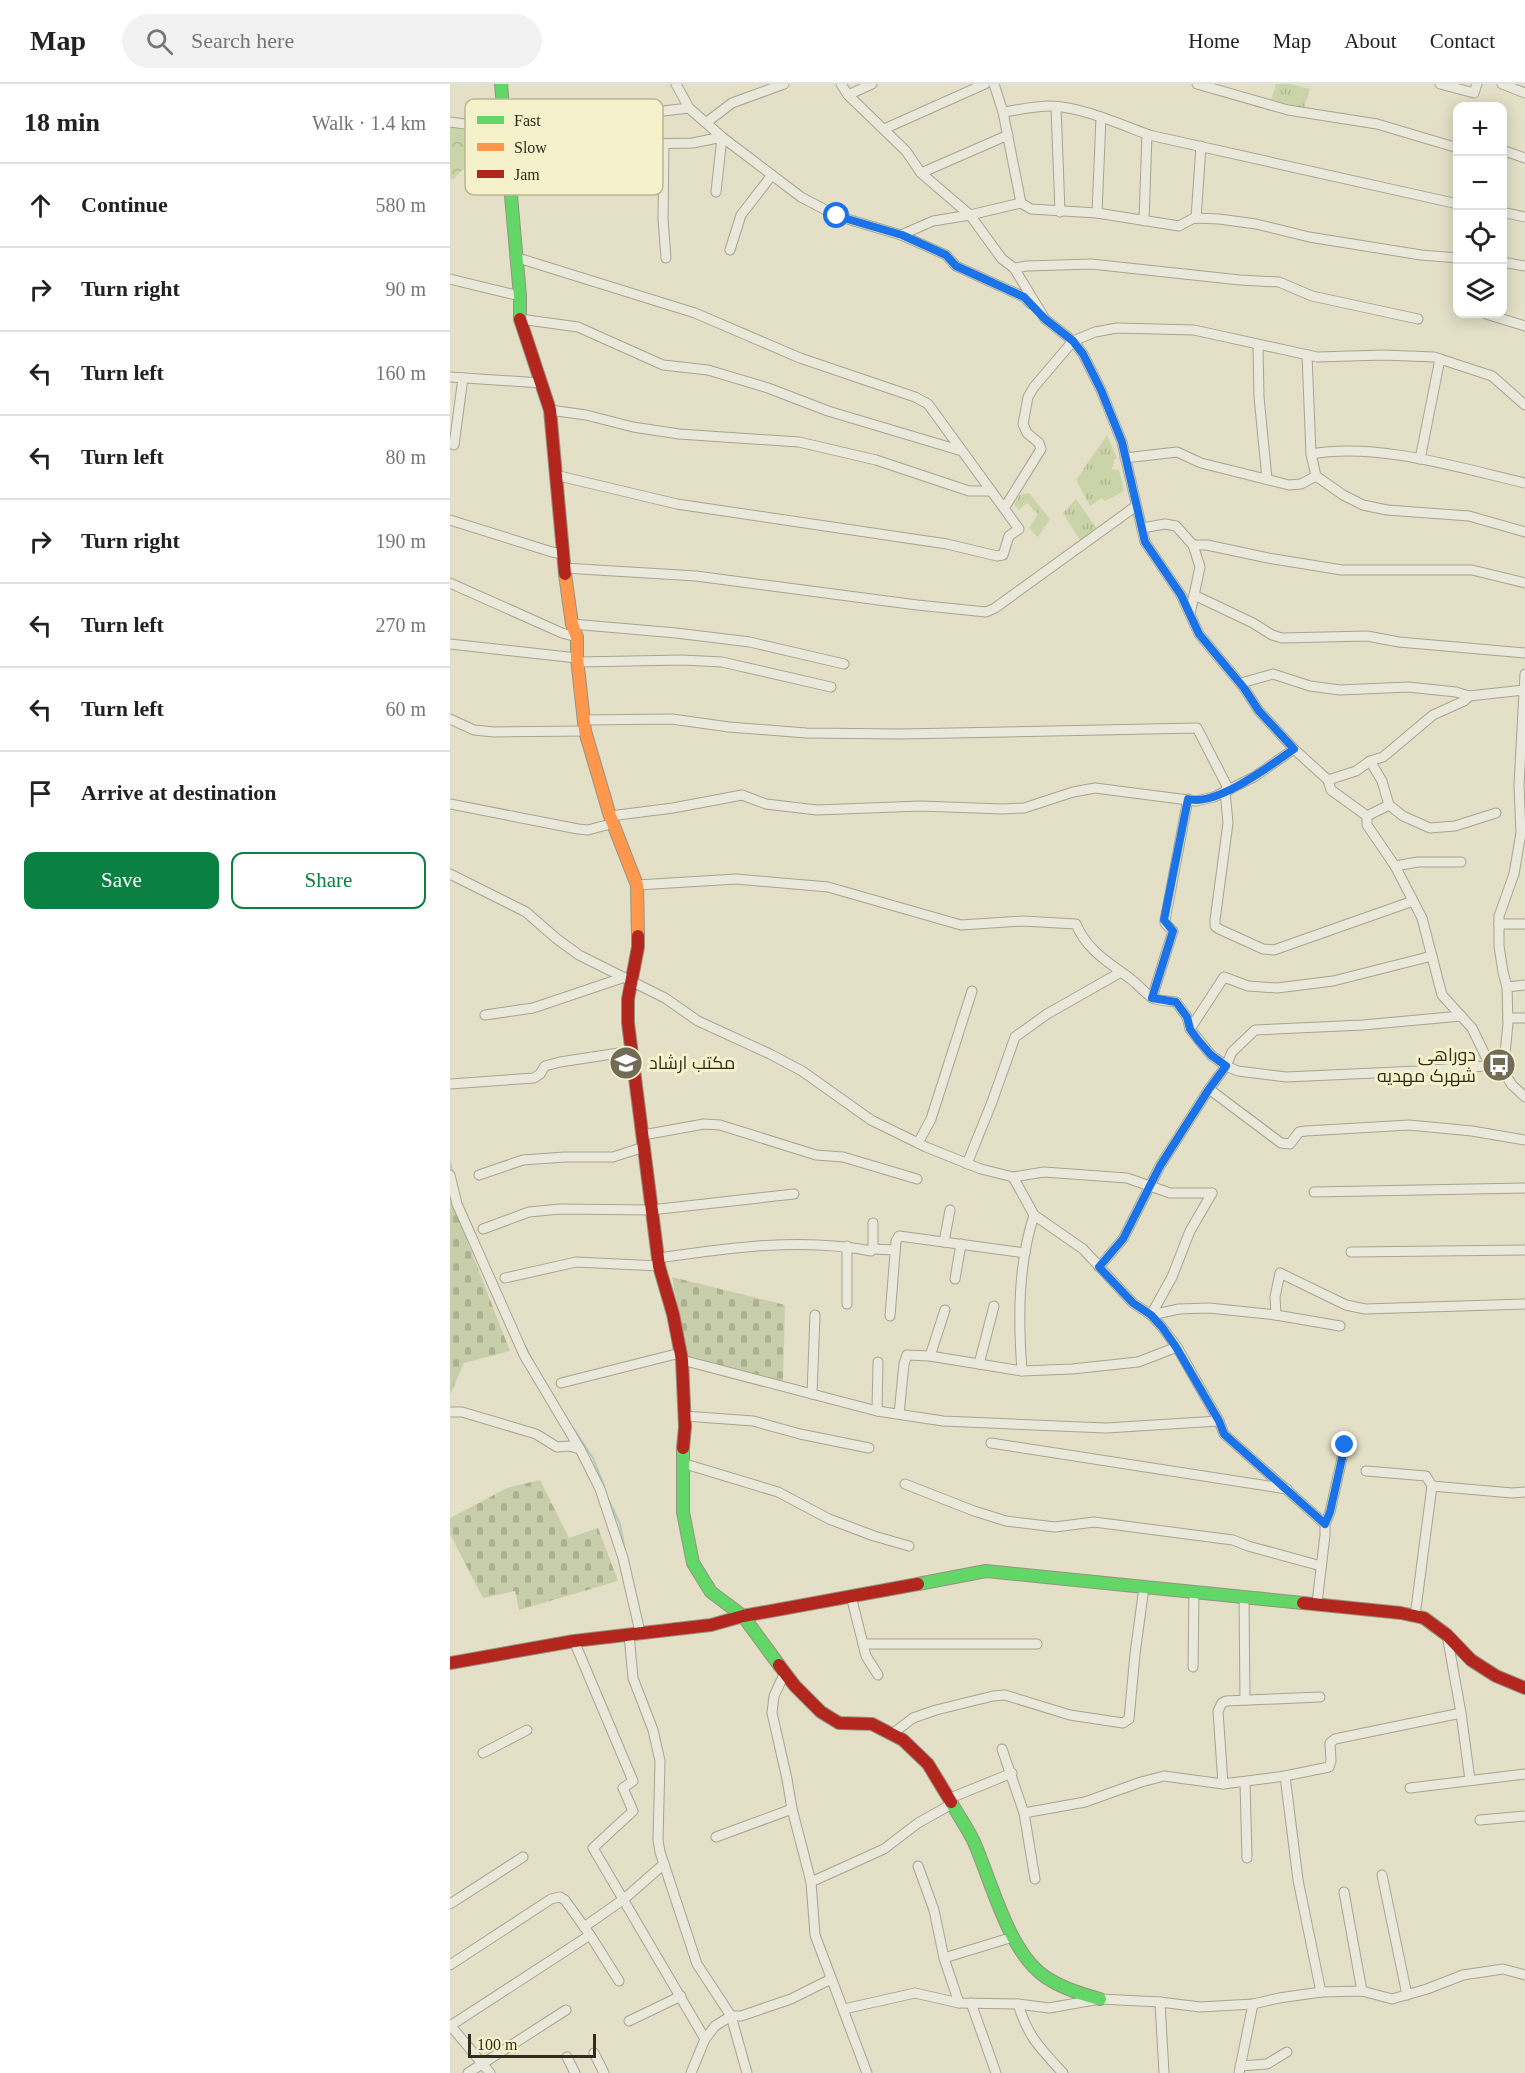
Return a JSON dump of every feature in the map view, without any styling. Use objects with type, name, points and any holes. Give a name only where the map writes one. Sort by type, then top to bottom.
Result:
[{"type":"street","points":[[501,84],[503,99]]},
{"type":"street","points":[[676,84],[689,108],[722,137],[801,197],[837,216],[902,235],[946,255],[956,266],[1024,297],[1045,319],[1073,341],[1083,354],[1101,390],[1122,442],[1145,542],[1181,595],[1199,634],[1241,683],[1259,711],[1294,749],[1328,780],[1331,790],[1366,816],[1367,825],[1395,866],[1422,918],[1442,995],[1472,1028],[1486,1057],[1499,1065],[1512,1085],[1525,1097]]},
{"type":"street","points":[[706,122],[732,103],[784,84]]},
{"type":"street","points":[[842,84],[848,95],[906,152],[921,173],[970,215],[1002,259],[1014,268],[1045,319]]},
{"type":"street","points":[[848,95],[872,84]]},
{"type":"street","points":[[884,129],[985,84]]},
{"type":"street","points":[[994,84],[1003,112],[1021,203]]},
{"type":"street","points":[[1197,84],[1288,110],[1377,124],[1453,146]]},
{"type":"street","points":[[1440,84],[1474,93],[1477,84]]},
{"type":"street","points":[[1502,84],[1525,93]]},
{"type":"street","points":[[1003,112],[1056,107],[1101,117],[1147,134],[1453,203]]},
{"type":"street","points":[[1056,107],[1059,212]]},
{"type":"street","points":[[663,111],[689,108]]},
{"type":"street","points":[[1097,213],[1101,117]]},
{"type":"street","points":[[450,122],[465,124]]},
{"type":"street","points":[[1144,221],[1147,134]]},
{"type":"street","points":[[921,173],[1008,135]]},
{"type":"street","points":[[666,258],[663,219],[664,144],[693,143],[722,137]]},
{"type":"street","points":[[716,192],[722,137]]},
{"type":"street","points":[[1196,218],[1201,146]]},
{"type":"street","points":[[1507,151],[1525,158]]},
{"type":"street","points":[[730,250],[741,215],[772,174]]},
{"type":"street","points":[[511,195],[520,319],[550,410],[564,568],[572,624],[577,637],[585,725],[612,820],[637,885],[638,947],[626,979],[628,1023],[659,1262],[681,1356],[685,1416],[682,1512],[693,1563],[711,1592],[743,1616],[785,1672],[821,1712],[839,1723],[872,1724],[903,1740],[928,1764],[973,1840],[1013,1937],[1023,1955],[1044,1976],[1072,1991],[1100,1999]]},
{"type":"street","points":[[902,235],[933,221],[1021,203],[1031,209],[1097,213],[1179,226],[1196,218],[1256,224],[1309,237],[1420,255],[1453,258]]},
{"type":"street","points":[[1507,213],[1525,217]]},
{"type":"street","points":[[515,257],[695,313],[800,358],[915,396],[928,404],[1020,529],[1009,536],[1003,555],[997,556],[947,544],[677,504],[555,476]]},
{"type":"street","points":[[1507,263],[1525,266]]},
{"type":"street","points":[[1014,268],[1091,264],[1279,282],[1312,296],[1418,319]]},
{"type":"street","points":[[450,279],[520,296]]},
{"type":"street","points":[[1497,318],[1525,326]]},
{"type":"street","points":[[520,319],[578,327],[663,365],[708,370],[768,388],[828,411],[962,451]]},
{"type":"street","points":[[1005,507],[1041,449],[1039,443],[1027,434],[1023,424],[1028,398],[1034,387],[1073,341],[1095,332],[1117,328],[1194,330],[1317,357],[1383,355],[1440,359],[1492,376],[1525,405]]},
{"type":"street","points":[[1258,345],[1259,397],[1267,479]]},
{"type":"street","points":[[1307,355],[1311,453],[1316,476],[1343,495],[1363,505],[1387,510],[1469,516],[1525,532]]},
{"type":"street","points":[[1420,459],[1440,359]]},
{"type":"street","points":[[450,377],[541,382]]},
{"type":"street","points":[[454,445],[463,378]]},
{"type":"street","points":[[550,410],[678,434],[799,442],[876,460],[969,491],[992,491]]},
{"type":"street","points":[[1311,453],[1336,449],[1420,459],[1525,483]]},
{"type":"street","points":[[1125,458],[1177,452],[1202,463],[1289,485],[1301,484],[1316,476]]},
{"type":"street","points":[[564,568],[696,576],[922,606],[986,612],[995,608],[1136,506]]},
{"type":"street","points":[[450,520],[564,554]]},
{"type":"street","points":[[1142,528],[1165,524],[1176,526],[1193,545],[1200,567],[1190,614]]},
{"type":"street","points":[[1193,545],[1207,545],[1342,570],[1472,570],[1525,583]]},
{"type":"street","points":[[450,583],[562,633],[577,637]]},
{"type":"street","points":[[1194,595],[1282,638],[1367,636],[1399,642],[1525,653]]},
{"type":"street","points":[[572,624],[750,642],[844,664]]},
{"type":"street","points":[[450,644],[578,660],[722,662],[831,687]]},
{"type":"street","points":[[1241,683],[1273,674],[1310,686],[1340,690],[1408,687],[1456,692],[1469,696],[1524,690]]},
{"type":"street","points":[[1499,1065],[1505,1053],[1508,1018],[1499,916],[1514,874],[1521,833],[1525,674]]},
{"type":"street","points":[[1328,780],[1356,771],[1370,761],[1383,757],[1433,715],[1464,701],[1469,696]]},
{"type":"street","points":[[450,719],[474,730],[494,732],[672,719],[729,728],[806,733],[1197,728],[1227,791],[1228,823],[1215,926],[1263,949],[1274,950],[1413,901]]},
{"type":"street","points":[[450,804],[588,830],[612,820],[742,795],[766,804],[817,810],[920,806],[1024,808],[1073,792],[1095,788],[1201,801],[1254,777],[1294,749]]},
{"type":"street","points":[[1370,761],[1382,781],[1389,805],[1403,816],[1430,828],[1455,826],[1496,813]]},
{"type":"street","points":[[1152,998],[1173,931],[1164,920],[1188,799]]},
{"type":"street","points":[[1366,816],[1389,805]]},
{"type":"street","points":[[1395,866],[1418,862],[1461,862]]},
{"type":"street","points":[[450,874],[526,912],[579,955],[665,998],[699,1021],[802,1071],[871,1120],[981,1170],[1013,1177],[1044,1172],[1127,1178],[1170,1193],[1212,1193],[1190,1230],[1172,1276],[1151,1315]]},
{"type":"street","points":[[637,885],[736,879],[828,887],[961,925],[1023,921],[1076,924],[1090,947],[1109,965],[1152,998],[1176,1002],[1187,1017],[1190,1029],[1211,1055],[1226,1066],[1238,1071],[1286,1077],[1499,1065]]},
{"type":"street","points":[[1499,924],[1525,924]]},
{"type":"street","points":[[1190,1029],[1224,977],[1248,986],[1277,988],[1333,981],[1432,956]]},
{"type":"street","points":[[968,1164],[1015,1037],[1047,1014],[1121,972]]},
{"type":"street","points":[[485,1015],[533,1008],[626,979]]},
{"type":"street","points":[[1507,987],[1525,985]]},
{"type":"street","points":[[918,1143],[931,1119],[972,991]]},
{"type":"street","points":[[1099,1267],[1123,1239],[1160,1166],[1226,1066],[1232,1052],[1256,1030],[1363,1025],[1461,1016]]},
{"type":"street","points":[[1508,1018],[1525,1018]]},
{"type":"street","points":[[450,1084],[534,1078],[545,1066],[632,1051]]},
{"type":"street","points":[[1209,1089],[1281,1143],[1290,1144],[1299,1132],[1306,1131],[1409,1125],[1472,1131],[1525,1140]]},
{"type":"street","points":[[479,1174],[523,1160],[612,1157],[644,1141],[704,1124],[720,1125],[816,1155],[843,1157],[917,1179]]},
{"type":"street","points":[[450,1175],[457,1204],[524,1355],[580,1449],[600,1489],[623,1558],[635,1633],[633,1678],[653,1730],[660,1761],[658,1840],[698,1964],[731,2016],[747,2073]]},
{"type":"street","points":[[1013,1177],[1034,1215],[1083,1249],[1133,1303],[1151,1315],[1176,1347],[1219,1421],[1224,1434],[1325,1524]]},
{"type":"street","points":[[1314,1192],[1525,1188]]},
{"type":"street","points":[[483,1228],[529,1212],[560,1209],[651,1210],[794,1194]]},
{"type":"street","points":[[944,1242],[950,1210]]},
{"type":"street","points":[[1023,1371],[1019,1302],[1025,1253],[1034,1215]]},
{"type":"street","points":[[873,1223],[873,1249]]},
{"type":"street","points":[[891,1316],[896,1238],[899,1236],[1025,1253]]},
{"type":"street","points":[[955,1279],[961,1244]]},
{"type":"street","points":[[505,1278],[576,1262],[659,1262],[718,1250],[783,1245],[847,1246],[871,1251],[873,1249],[895,1250]]},
{"type":"street","points":[[847,1246],[847,1304]]},
{"type":"street","points":[[1351,1252],[1525,1250]]},
{"type":"street","points":[[1276,1315],[1275,1297],[1280,1273],[1346,1305],[1365,1309],[1525,1304]]},
{"type":"street","points":[[979,1364],[993,1306]]},
{"type":"street","points":[[1151,1315],[1179,1309],[1209,1308],[1276,1315],[1340,1326]]},
{"type":"street","points":[[930,1356],[945,1310]]},
{"type":"street","points":[[812,1394],[815,1316]]},
{"type":"street","points":[[900,1414],[903,1364],[907,1355],[930,1356],[1023,1371],[1072,1369],[1138,1362],[1176,1347]]},
{"type":"street","points":[[561,1383],[681,1356],[877,1411],[943,1421],[1106,1428],[1219,1421]]},
{"type":"street","points":[[877,1411],[878,1362]]},
{"type":"street","points":[[450,1412],[462,1412],[528,1432],[557,1447],[569,1446],[580,1449]]},
{"type":"street","points":[[685,1416],[753,1421],[800,1434],[869,1448]]},
{"type":"street","points":[[992,1443],[1287,1489]]},
{"type":"street","points":[[1317,1603],[1325,1524],[1330,1512],[1345,1445]]},
{"type":"street","points":[[682,1463],[778,1492],[829,1519],[909,1546]]},
{"type":"street","points":[[1366,1471],[1426,1476],[1432,1486],[1415,1616]]},
{"type":"street","points":[[905,1484],[1006,1521],[1055,1527],[1094,1522],[1233,1540],[1321,1566]]},
{"type":"street","points":[[1432,1486],[1512,1493],[1525,1492]]},
{"type":"street","points":[[450,1663],[574,1641],[711,1625],[743,1616],[986,1571],[1317,1603],[1415,1616],[1424,1618],[1447,1635],[1471,1660],[1496,1676],[1525,1688]]},
{"type":"street","points":[[892,1734],[913,1718],[936,1710],[1005,1695],[1070,1715],[1123,1723],[1129,1719],[1144,1587]]},
{"type":"street","points":[[1193,1667],[1194,1591]]},
{"type":"street","points":[[851,1596],[866,1656],[878,1676]]},
{"type":"street","points":[[1244,1596],[1245,1700]]},
{"type":"street","points":[[1447,1635],[1470,1780]]},
{"type":"street","points":[[574,1641],[633,1781],[623,1788],[633,1811],[592,1848],[705,2039]]},
{"type":"street","points":[[863,1644],[1037,1644]]},
{"type":"street","points":[[785,1672],[774,1695],[772,1713],[792,1809],[811,1882],[815,1935],[867,2073]]},
{"type":"street","points":[[1223,1784],[1218,1711],[1222,1703],[1320,1697]]},
{"type":"street","points":[[1024,1813],[1085,1803],[1164,1776],[1223,1784],[1285,1776],[1329,1767],[1332,1761],[1330,1743],[1335,1739],[1461,1713]]},
{"type":"street","points":[[483,1753],[527,1730]]},
{"type":"street","points":[[1002,1749],[1024,1813],[1035,1879]]},
{"type":"street","points":[[811,1882],[884,1849],[950,1802],[1012,1773]]},
{"type":"street","points":[[1410,1788],[1525,1774]]},
{"type":"street","points":[[1285,1776],[1298,1880],[1321,1992]]},
{"type":"street","points":[[1245,1782],[1247,1858]]},
{"type":"street","points":[[716,1837],[792,1809]]},
{"type":"street","points":[[1480,1820],[1525,1816]]},
{"type":"street","points":[[450,1904],[522,1857]]},
{"type":"street","points":[[584,1927],[624,1899],[664,1864]]},
{"type":"street","points":[[918,1866],[934,1910],[944,1958],[959,2003]]},
{"type":"street","points":[[1382,1875],[1407,1995]]},
{"type":"street","points":[[1344,1892],[1362,1991]]},
{"type":"street","points":[[450,1965],[551,1899],[560,1897],[565,1900],[590,1935],[619,1981]]},
{"type":"street","points":[[490,2073],[450,2025],[590,1935]]},
{"type":"street","points":[[944,1958],[1013,1937]]},
{"type":"street","points":[[844,2009],[915,1993],[959,2003],[1018,2004],[1049,2008],[1100,1999],[1200,2007],[1253,2004],[1321,1992],[1362,1991],[1392,1999],[1463,1975],[1503,1969],[1525,1975]]},
{"type":"street","points":[[691,2073],[705,2039],[715,2026],[731,2016],[741,2016],[791,1999],[831,1979]]},
{"type":"street","points":[[629,2021],[681,1996]]},
{"type":"street","points":[[1160,2002],[1164,2073]]},
{"type":"street","points":[[970,2003],[996,2073]]},
{"type":"street","points":[[1018,2004],[1024,2025],[1034,2042],[1063,2073]]},
{"type":"street","points":[[1253,2004],[1240,2069],[1267,2064],[1287,2052]]},
{"type":"street","points":[[468,2073],[566,2010]]},
{"type":"street","points":[[594,2053],[604,2073]]},
{"type":"street","points":[[567,2057],[574,2073]]},
{"type":"street","points":[[1267,2064],[1272,2073]]},
{"type":"green space","points":[[1276,84],[1290,84],[1310,89],[1304,108],[1271,100]]},
{"type":"green space","points":[[450,123],[465,124],[465,170],[454,179],[450,179]]},
{"type":"green space","points":[[1107,435],[1117,458],[1114,460],[1112,469],[1119,470],[1124,491],[1105,501],[1102,498],[1090,506],[1076,480]]},
{"type":"green space","points":[[1029,493],[1050,519],[1038,537],[1029,528],[1038,514],[1027,503],[1019,510],[1014,504],[1020,495]]},
{"type":"green space","points":[[1076,499],[1098,530],[1080,540],[1063,513]]},
{"type":"green space","points":[[450,1197],[510,1351],[464,1363],[450,1395]]},
{"type":"green space","points":[[672,1277],[785,1305],[783,1381],[687,1357]]},
{"type":"green space","points":[[540,1480],[569,1538],[598,1528],[618,1581],[519,1610],[515,1591],[483,1598],[450,1534],[450,1518],[507,1488]]},
{"type":"waterway","points":[[450,1162],[453,1174]]},
{"type":"waterway","points":[[526,1348],[536,1367]]},
{"type":"waterway","points":[[573,1428],[593,1458],[604,1486]]},
{"type":"waterway","points":[[607,1497],[620,1524],[625,1551]]},
{"type":"traffic: fast","points":[[501,84],[502,99]]},
{"type":"traffic: fast","points":[[511,195],[520,319]]},
{"type":"traffic: fast","points":[[683,1448],[683,1512],[693,1563],[711,1592],[743,1616],[779,1665]]},
{"type":"traffic: fast","points":[[918,1584],[986,1571],[1303,1603]]},
{"type":"traffic: fast","points":[[951,1802],[974,1842],[1002,1915],[1020,1950],[1044,1976],[1057,1984],[1100,1999]]},
{"type":"traffic: slow","points":[[565,574],[572,624],[577,637],[585,731],[610,816],[637,885],[638,936]]},
{"type":"traffic: jam","points":[[520,319],[550,410],[565,574]]},
{"type":"traffic: jam","points":[[638,936],[628,999],[628,1023],[659,1266],[673,1314],[682,1360],[685,1427],[683,1448]]},
{"type":"traffic: jam","points":[[450,1663],[574,1641],[711,1625],[743,1616],[918,1584]]},
{"type":"traffic: jam","points":[[1303,1603],[1401,1613],[1424,1618],[1447,1635],[1471,1660],[1496,1676],[1525,1688]]},
{"type":"traffic: jam","points":[[779,1665],[795,1686],[821,1712],[839,1723],[872,1724],[903,1740],[928,1764],[951,1802]]},
{"type":"place","name":"مکتب ارشاد","points":[[626,1063]]},
{"type":"place","name":"دوراهی شهرک مهدیه","points":[[1499,1065]]},
{"type":"route","points":[[837,216],[902,235],[946,255],[956,266],[1024,297],[1045,319],[1073,341],[1083,354],[1101,390],[1122,442],[1145,542],[1181,595],[1199,634],[1227,666],[1259,711],[1294,749],[1254,777],[1229,790],[1201,801],[1188,799],[1164,920],[1173,931],[1152,998],[1176,1002],[1187,1017],[1190,1029],[1198,1040],[1211,1055],[1226,1066],[1160,1166],[1123,1239],[1099,1267],[1133,1303],[1151,1315],[1162,1327],[1219,1421],[1224,1434],[1325,1524],[1330,1512],[1345,1445]]}]
